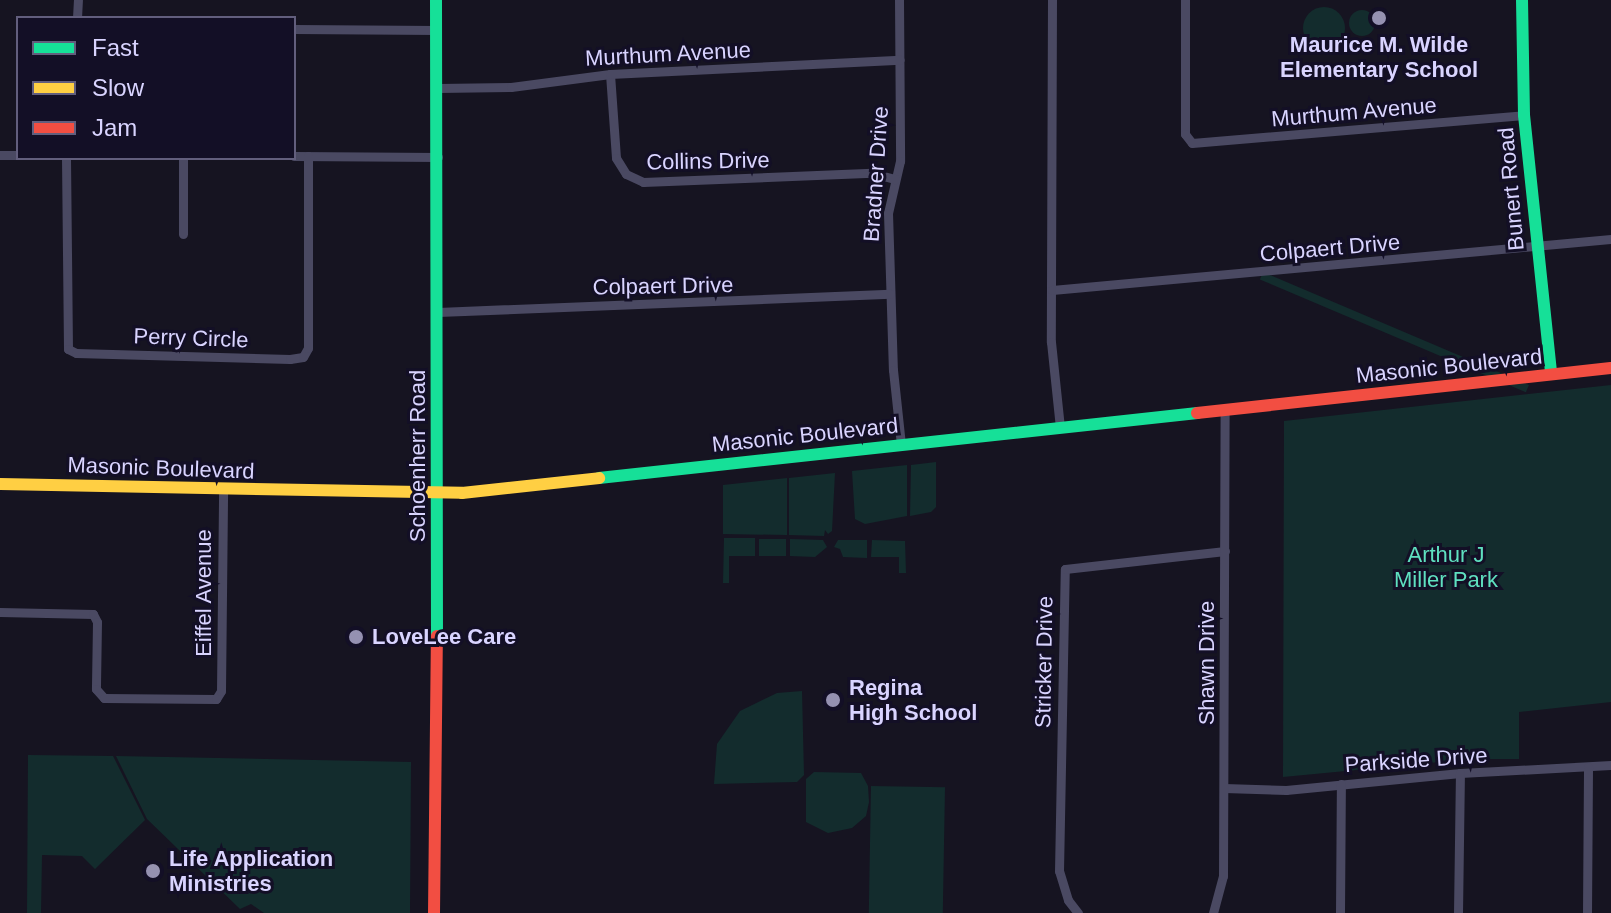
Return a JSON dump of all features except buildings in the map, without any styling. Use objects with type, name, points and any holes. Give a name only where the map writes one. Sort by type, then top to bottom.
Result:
[{"type":"street","name":"Schoenherr Road","points":[[434,913],[438,494],[436,0]]},
{"type":"street","name":"Bradner Drive","points":[[899,0],[900,161],[888,213],[890,294],[901,445]]},
{"type":"street","points":[[1052,0],[1051,342],[1060,427]]},
{"type":"street","name":"Murthum Avenue","points":[[1185,0],[1185,134],[1189,141],[1197,144],[1524,115]]},
{"type":"street","name":"Bunert Road","points":[[1522,0],[1524,115],[1551,374]]},
{"type":"street","points":[[296,29],[437,30]]},
{"type":"street","name":"Murthum Avenue","points":[[438,88],[511,87],[610,74],[900,60]]},
{"type":"street","name":"Collins Drive","points":[[610,74],[616,158],[626,174],[643,182],[872,173],[895,179]]},
{"type":"street","points":[[296,156],[438,157]]},
{"type":"street","name":"Perry Circle","points":[[66,160],[68,349],[76,353],[290,359],[303,357],[309,342],[308,156]]},
{"type":"street","points":[[183,160],[183,234]]},
{"type":"street","name":"Colpaert Drive","points":[[1052,290],[1611,239]]},
{"type":"street","name":"Colpaert Drive","points":[[438,312],[890,294]]},
{"type":"street","name":"Masonic Boulevard","points":[[0,484],[438,494],[1611,368]]},
{"type":"street","name":"Shawn Drive","points":[[1213,913],[1223,876],[1225,411]]},
{"type":"street","name":"Eiffel Avenue","points":[[0,612],[93,614],[97,622],[96,689],[104,698],[209,701],[219,697],[223,490]]},
{"type":"street","name":"Stricker Drive","points":[[1078,913],[1065,893],[1059,871],[1065,569],[1225,551]]},
{"type":"street","name":"Parkside Drive","points":[[1224,788],[1286,790],[1460,773],[1611,765]]},
{"type":"street","points":[[1587,913],[1588,767]]},
{"type":"street","points":[[1458,913],[1460,773]]},
{"type":"street","points":[[1340,913],[1341,784]]},
{"type":"green space","points":[[1324,7],[1339,13],[1345,28],[1339,43],[1324,49],[1309,43],[1303,28],[1309,13]]},
{"type":"green space","points":[[1362,10],[1371,14],[1375,23],[1371,32],[1362,36],[1353,32],[1349,23],[1353,14]]},
{"type":"green space","points":[[1263,272],[1529,385],[1526,392],[1260,279]]},
{"type":"green space","name":"Arthur J Miller Park","points":[[1611,385],[1611,702],[1519,712],[1519,759],[1471,759],[1283,777],[1284,421]]},
{"type":"green space","points":[[936,462],[936,507],[931,512],[910,516],[911,465]]},
{"type":"green space","points":[[907,465],[907,516],[865,524],[855,519],[852,471]]},
{"type":"green space","points":[[835,473],[832,531],[828,534],[825,530],[824,536],[789,535],[789,478]]},
{"type":"green space","points":[[787,478],[787,535],[723,534],[723,485]]},
{"type":"green space","points":[[724,538],[755,538],[755,556],[729,556],[729,583],[723,583]]},
{"type":"green space","points":[[759,539],[786,539],[786,556],[759,556]]},
{"type":"green space","points":[[790,539],[823,540],[827,547],[815,557],[790,556]]},
{"type":"green space","points":[[838,540],[867,540],[867,558],[843,557],[840,549],[834,547]]},
{"type":"green space","points":[[872,540],[905,541],[906,573],[899,573],[899,557],[871,557]]},
{"type":"green space","points":[[802,691],[804,775],[797,782],[714,784],[717,744],[740,711],[777,693]]},
{"type":"green space","points":[[28,755],[113,756],[145,820],[95,869],[82,856],[42,855],[41,913],[27,913]]},
{"type":"green space","points":[[116,756],[411,762],[410,913],[264,913],[251,904],[240,909],[147,819]]},
{"type":"green space","points":[[814,772],[861,773],[868,786],[866,816],[852,828],[828,833],[806,822],[806,779]]},
{"type":"green space","points":[[871,786],[945,787],[943,913],[869,913]]},
{"type":"traffic: fast","points":[[436,0],[437,636]]},
{"type":"traffic: fast","points":[[1522,0],[1524,115],[1551,374]]},
{"type":"traffic: fast","points":[[599,478],[1197,413]]},
{"type":"traffic: slow","points":[[0,484],[462,493],[599,478]]},
{"type":"traffic: jam","points":[[1197,413],[1611,368]]},
{"type":"traffic: jam","points":[[434,913],[437,636]]},
{"type":"place","name":"Maurice M. Wilde Elementary School","points":[[1379,18]]},
{"type":"place","name":"LoveLee Care","points":[[356,637]]},
{"type":"place","name":"Regina High School","points":[[833,700]]},
{"type":"place","name":"Life Application Ministries","points":[[153,871]]}]
